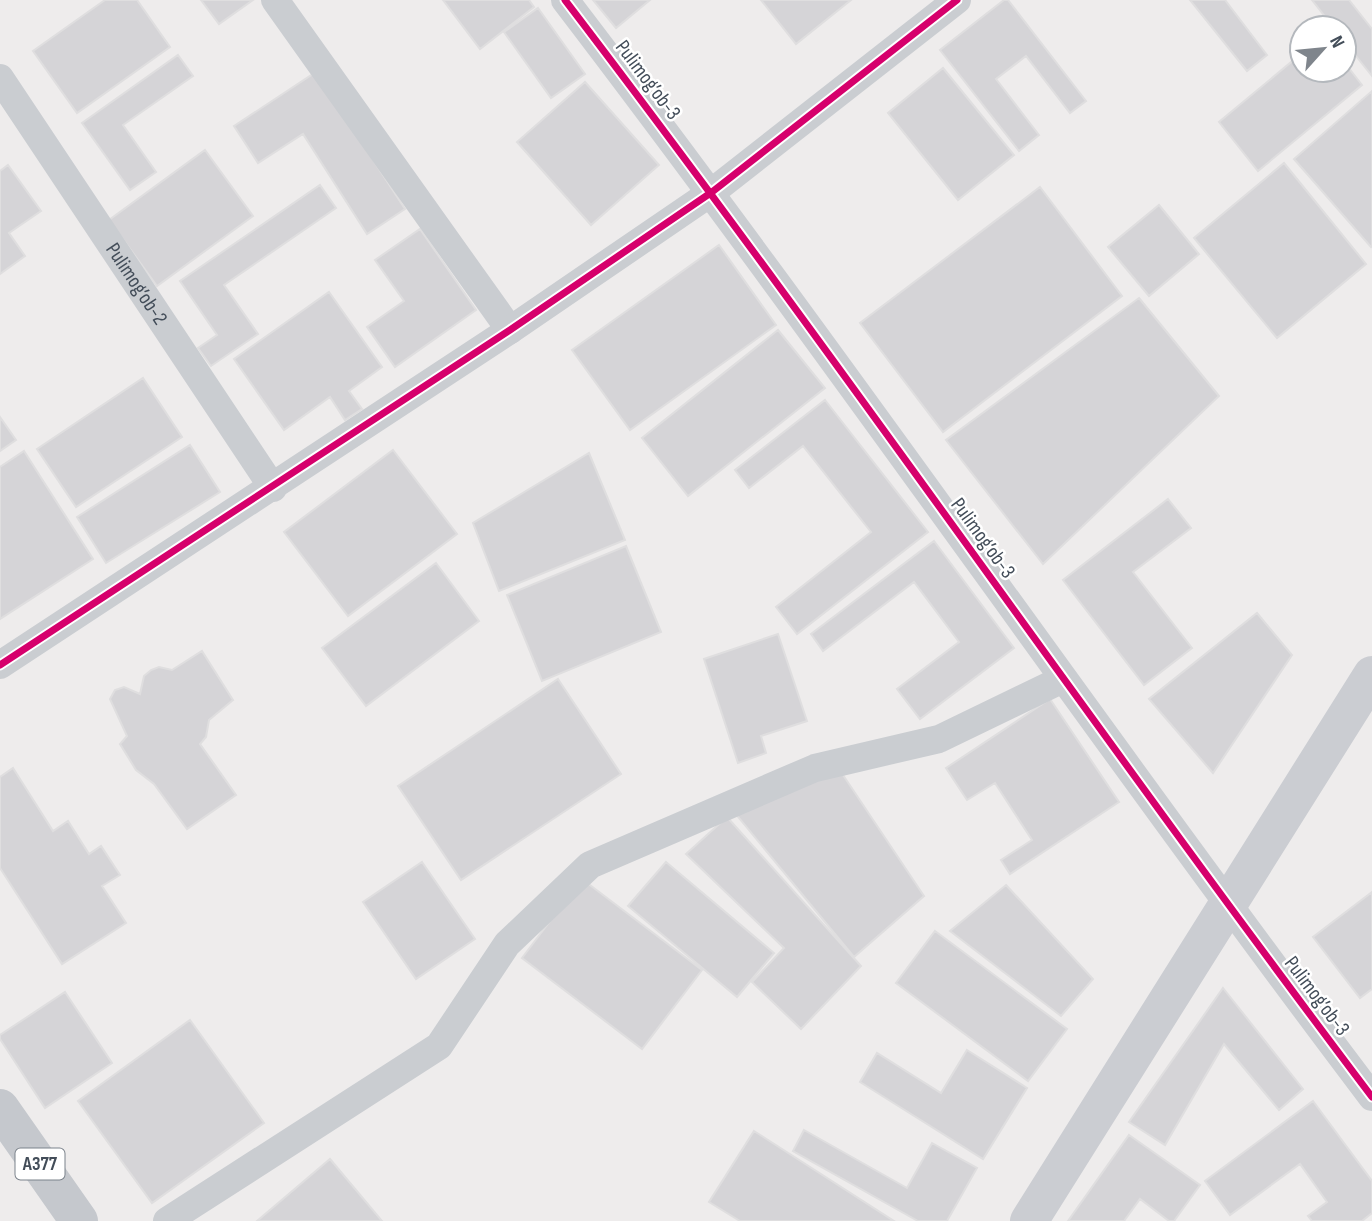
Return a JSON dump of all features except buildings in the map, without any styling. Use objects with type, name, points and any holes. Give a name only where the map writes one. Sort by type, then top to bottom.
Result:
[{"type":"main road","points":[[1029,1221],[1372,675]]},
{"type":"main road","name":"A377","points":[[0,1108],[79,1221]]},
{"type":"street","points":[[275,0],[510,330]]},
{"type":"street","name":"Pulimog’ob-3","points":[[565,0],[712,192],[1227,907],[1372,1097]]},
{"type":"street","points":[[0,664],[272,488],[712,192],[957,0]]},
{"type":"street","name":"Pulimog’ob-2","points":[[0,78],[272,488]]},
{"type":"street","points":[[167,1221],[439,1045],[507,944],[590,865],[815,768],[939,739],[1063,679]]},
{"type":"cycle path","points":[[565,0],[769,273],[1169,824],[1372,1097]]},
{"type":"cycle path","points":[[0,665],[510,330],[712,192],[957,0]]}]
